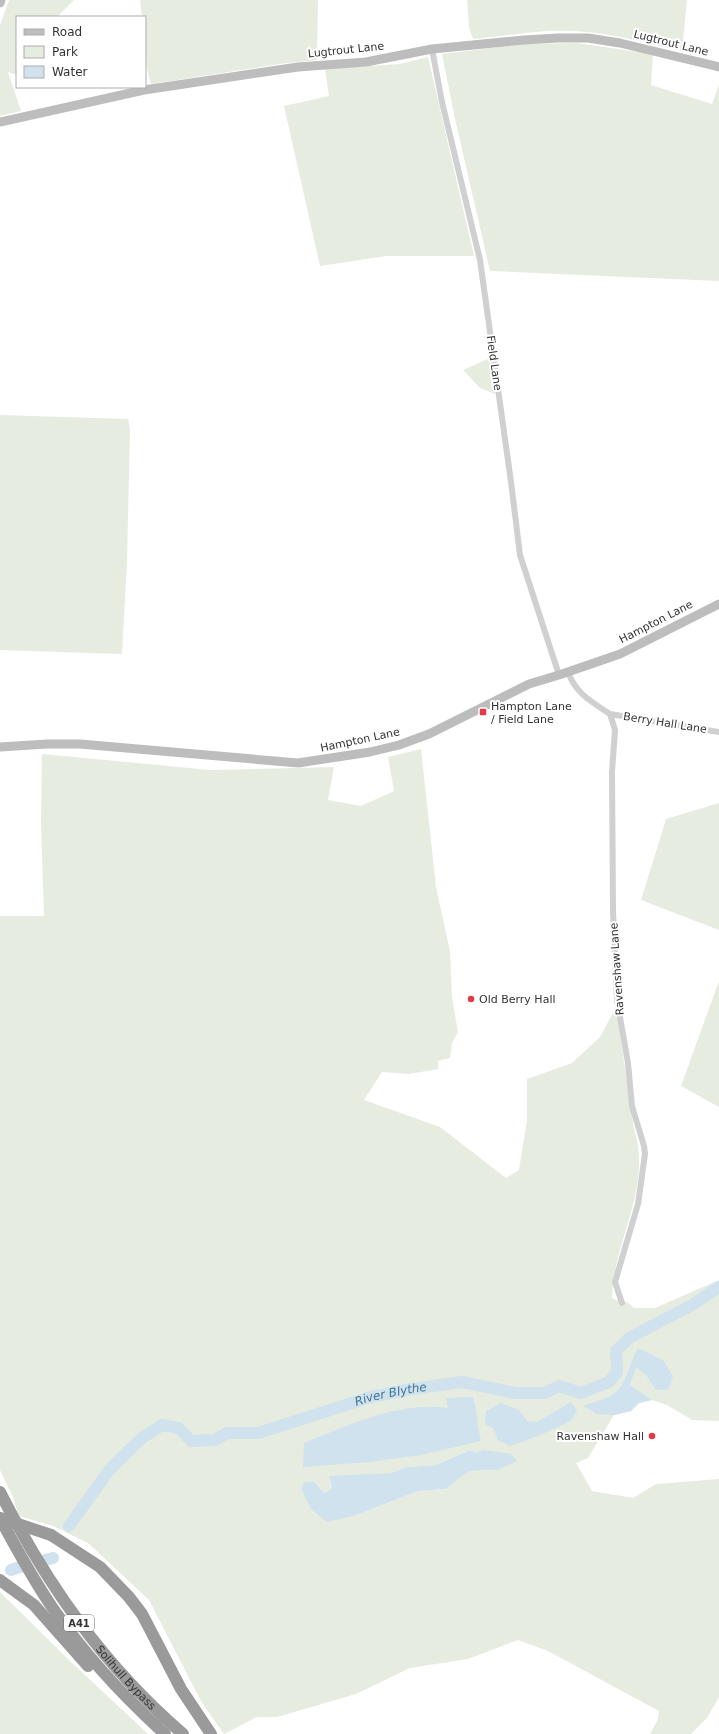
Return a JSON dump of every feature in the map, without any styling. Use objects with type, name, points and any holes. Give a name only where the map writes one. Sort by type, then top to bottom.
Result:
[{"type":"highway","name":"Solihull Bypass","points":[[0,1492],[43,1569],[82,1628],[125,1678],[183,1734]]},
{"type":"highway","name":"Solihull Bypass","points":[[0,1518],[52,1607],[84,1649],[127,1699],[165,1734]]},
{"type":"highway","points":[[0,1518],[51,1535],[100,1568],[130,1597],[142,1614],[181,1689],[211,1734]]},
{"type":"highway","points":[[0,1580],[34,1605],[88,1666],[127,1699]]},
{"type":"main road","name":"Lugtrout Lane","points":[[0,122],[144,90],[298,67],[366,62],[432,49],[524,40],[588,38],[620,42],[719,67]]},
{"type":"main road","name":"Hampton Lane","points":[[0,747],[47,744],[80,744],[298,762],[323,760],[370,752],[399,745],[450,724],[529,684],[559,676],[620,654],[719,604]]},
{"type":"street","name":"Field Lane","points":[[432,49],[442,102],[480,260],[520,556],[559,676]]},
{"type":"street","points":[[568,672],[573,685],[582,694],[610,714]]},
{"type":"street","name":"Berry Hall Lane","points":[[610,714],[719,732]]},
{"type":"street","name":"Ravenshaw Lane","points":[[610,714],[615,730],[612,772],[613,911],[617,1000],[628,1063],[632,1106],[645,1154],[638,1204],[615,1282],[622,1302]]},
{"type":"green space","points":[[9,0],[74,0],[58,16],[16,16],[16,75],[8,72],[21,111],[0,116],[0,25]]},
{"type":"green space","points":[[140,0],[318,0],[317,60],[287,63],[151,84],[146,59],[146,16],[142,16]]},
{"type":"green space","points":[[467,0],[687,0],[682,51],[615,36],[574,31],[536,32],[473,39],[469,27]]},
{"type":"green space","points":[[576,43],[653,54],[651,85],[712,104],[719,84],[719,281],[490,271],[455,119],[442,54],[525,44]]},
{"type":"green space","points":[[428,57],[474,256],[386,256],[320,266],[284,106],[329,96],[325,69],[400,64]]},
{"type":"green space","points":[[490,358],[495,394],[480,388],[463,370]]},
{"type":"green space","points":[[0,415],[128,419],[130,429],[127,562],[122,654],[0,650]]},
{"type":"green space","points":[[421,749],[436,887],[450,951],[452,997],[458,1032],[452,1043],[450,1058],[438,1061],[438,1069],[409,1074],[382,1072],[364,1100],[440,1127],[506,1178],[519,1170],[527,1120],[527,1079],[572,1063],[600,1037],[616,1007],[634,1129],[639,1150],[639,1172],[636,1193],[614,1277],[612,1298],[620,1302],[627,1302],[634,1308],[655,1308],[719,1280],[719,1421],[692,1420],[667,1405],[652,1400],[639,1403],[631,1411],[614,1415],[588,1458],[576,1463],[592,1491],[633,1498],[656,1484],[719,1479],[719,1697],[707,1718],[691,1734],[650,1734],[658,1719],[659,1711],[548,1651],[518,1640],[468,1659],[410,1668],[356,1694],[277,1717],[257,1717],[224,1734],[202,1703],[149,1600],[88,1543],[53,1526],[19,1516],[12,1495],[0,1470],[0,916],[44,916],[41,824],[42,754],[210,770],[334,767],[328,800],[361,806],[394,791],[388,757]],"holes":[[[470,1450],[477,1453],[498,1470],[469,1471],[446,1489],[418,1491],[354,1516],[304,1482],[314,1481],[324,1493],[332,1488],[329,1477],[391,1473],[407,1467],[436,1465]]]},
{"type":"green space","points":[[719,803],[719,930],[641,900],[666,819]]},
{"type":"green space","points":[[719,981],[719,1107],[681,1086]]},
{"type":"green space","points":[[0,1592],[70,1661],[148,1734],[0,1734]]},
{"type":"water","points":[[638,1348],[664,1361],[673,1377],[668,1390],[656,1390],[646,1375],[636,1367],[630,1385],[652,1400],[639,1403],[631,1411],[614,1415],[597,1414],[583,1406],[609,1397],[615,1393],[626,1378],[632,1359]]},
{"type":"water","points":[[473,1397],[481,1441],[421,1455],[369,1462],[303,1467],[304,1443],[374,1416],[411,1408],[448,1408],[446,1398]]},
{"type":"water","points":[[571,1402],[577,1410],[571,1421],[538,1436],[510,1446],[498,1440],[493,1428],[485,1424],[486,1411],[501,1403],[519,1410],[527,1421],[537,1422]]},
{"type":"water","points":[[470,1450],[477,1453],[483,1450],[511,1454],[517,1461],[498,1470],[469,1471],[446,1489],[418,1491],[354,1516],[327,1522],[311,1509],[301,1489],[304,1482],[314,1481],[324,1493],[332,1488],[329,1476],[391,1473],[407,1467],[436,1465]]},
{"type":"waterway","name":"River Blythe","points":[[69,1526],[110,1469],[142,1438],[162,1425],[179,1428],[191,1441],[215,1440],[227,1433],[258,1433],[371,1397],[411,1389],[462,1382],[516,1393],[545,1393],[559,1386],[581,1393],[609,1382],[617,1372],[616,1351],[629,1338],[692,1305],[719,1287]]},
{"type":"waterway","points":[[45,1560],[53,1558]]},
{"type":"waterway","points":[[11,1570],[20,1567]]},
{"type":"place","name":"Hampton Lane / Field Lane","points":[[483,712]]},
{"type":"place","name":"Old Berry Hall","points":[[471,999]]},
{"type":"place","name":"Ravenshaw Hall","points":[[652,1436]]}]
